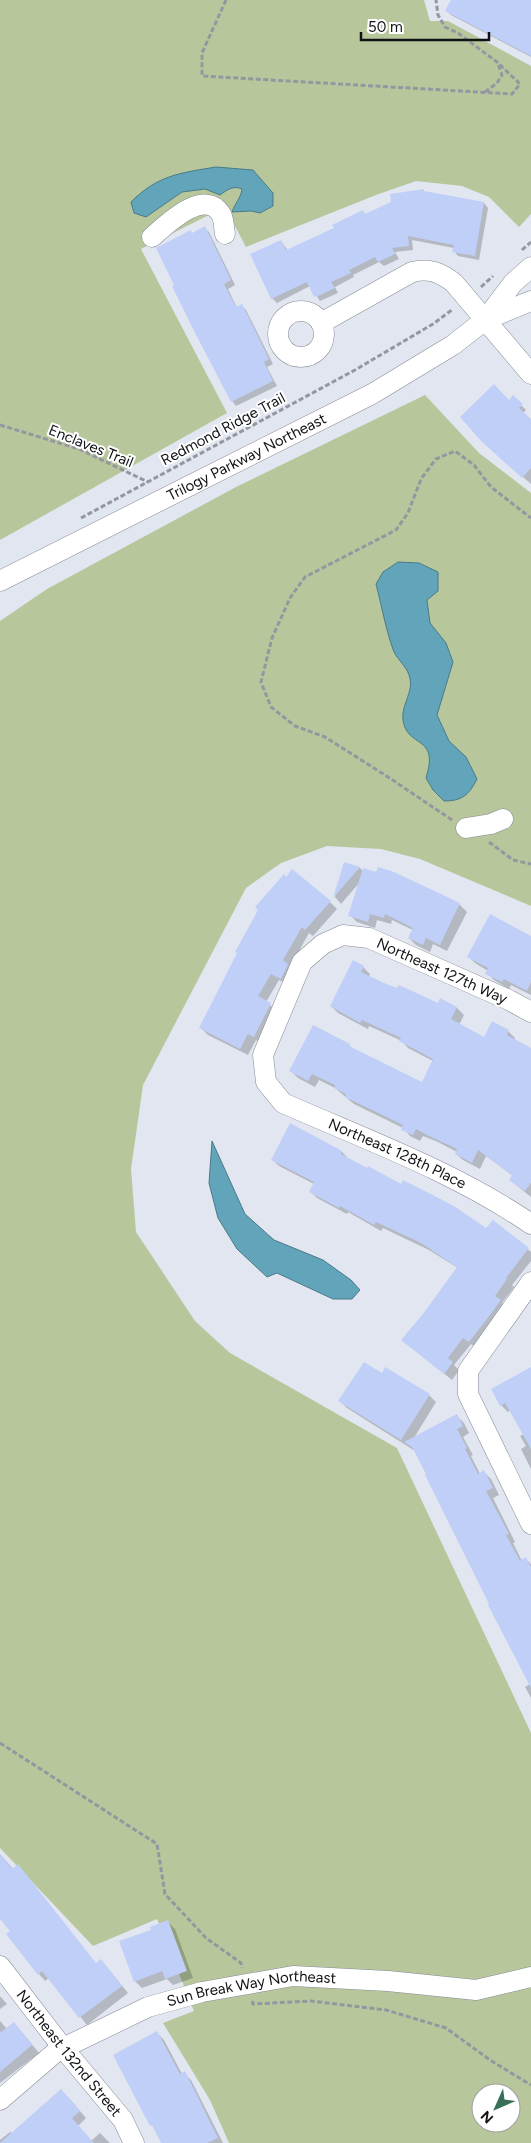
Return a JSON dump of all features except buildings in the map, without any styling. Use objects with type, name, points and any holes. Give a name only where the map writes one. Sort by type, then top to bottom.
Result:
[{"type":"street","points":[[152,237],[180,212],[198,206],[214,208],[222,215],[226,234]]},
{"type":"street","name":"Trilogy Parkway Northeast","points":[[0,581],[372,394],[453,345],[485,320],[513,283],[531,268]]},
{"type":"street","points":[[321,323],[412,272],[422,270],[434,271],[444,275],[454,283],[531,374]]},
{"type":"street","name":"Trilogy Parkway Northeast","points":[[485,320],[531,301]]},
{"type":"street","points":[[466,828],[491,824],[503,819]]},
{"type":"street","name":"Northeast 127th Way","points":[[266,1082],[263,1055],[302,962],[323,944],[343,936],[368,938],[509,1000],[531,1012]]},
{"type":"street","name":"Northeast 128th Place","points":[[266,1082],[283,1103],[451,1176],[499,1202],[531,1224]]},
{"type":"street","points":[[531,1282],[468,1371],[468,1394],[531,1524]]},
{"type":"street","points":[[468,1394],[531,1290]]},
{"type":"street","name":"Northeast 132nd Street","points":[[0,1966],[63,2048],[123,2120],[134,2143]]},
{"type":"street","name":"Sun Break Way Northeast","points":[[0,2100],[63,2048],[148,2007],[202,1992],[293,1976],[388,1981],[476,1990],[531,1977]]},
{"type":"path","points":[[226,0],[202,53],[202,76],[512,94],[520,84],[497,62],[458,33],[444,27],[438,15],[436,0]]},
{"type":"path","points":[[484,92],[497,83],[502,75],[497,62]]},
{"type":"path","points":[[477,290],[492,278]]},
{"type":"path","name":"Redmond Ridge Trail","points":[[79,519],[355,370],[433,324],[452,310]]},
{"type":"path","name":"Enclaves Trail","points":[[0,425],[79,450],[171,494]]},
{"type":"path","points":[[531,518],[491,487],[474,465],[455,451],[436,459],[421,479],[408,513],[396,530],[305,577],[290,598],[272,638],[261,682],[271,707],[295,726],[325,738],[388,777],[444,817],[476,832],[513,860],[531,864]]},
{"type":"path","points":[[0,1743],[157,1844]]},
{"type":"path","points":[[446,2028],[490,2060],[531,2085]]},
{"type":"green space","points":[[0,0],[424,0],[430,21],[448,21],[531,66],[531,214],[519,227],[489,197],[462,186],[416,181],[246,247],[226,209],[207,216],[141,249],[227,413],[0,540]]},
{"type":"green space","points":[[425,395],[479,453],[531,493],[531,906],[420,859],[381,849],[327,846],[281,863],[246,888],[143,1085],[131,1169],[136,1232],[195,1321],[230,1353],[397,1448],[531,1733],[531,2143],[229,2143],[210,2100],[163,2023],[194,2011],[157,1919],[93,1946],[0,1848],[0,621],[47,589],[236,487]]},
{"type":"water","points":[[216,167],[253,170],[273,193],[273,206],[260,213],[251,211],[232,212],[242,189],[233,188],[220,195],[205,189],[182,192],[146,217],[134,213],[131,202],[151,186],[180,174]]},
{"type":"water","points":[[398,562],[419,563],[438,572],[438,591],[427,600],[430,623],[446,643],[453,662],[437,715],[449,741],[466,757],[477,779],[468,793],[456,800],[444,801],[433,790],[426,778],[429,754],[421,743],[410,735],[403,720],[404,708],[410,687],[409,675],[394,652],[376,584],[383,572]]},
{"type":"water","points":[[212,1141],[245,1214],[274,1240],[323,1260],[351,1280],[360,1290],[352,1299],[333,1299],[277,1273],[267,1277],[237,1249],[218,1218],[209,1183]]}]
